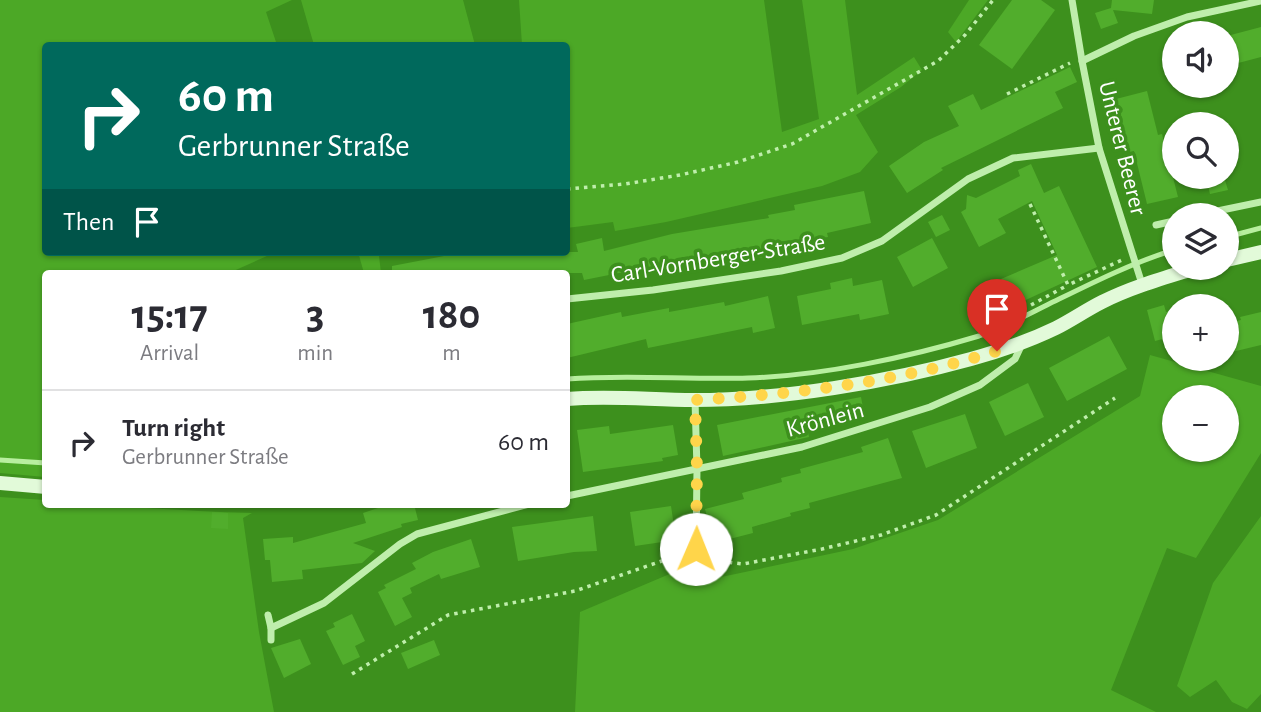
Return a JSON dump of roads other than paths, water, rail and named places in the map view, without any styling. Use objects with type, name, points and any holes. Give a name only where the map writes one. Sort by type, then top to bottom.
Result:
[{"type":"street","name":"Unterer Beerer","points":[[1072,0],[1099,148],[1142,284]]},
{"type":"street","name":"Unterer Beerer","points":[[1082,60],[1134,36],[1187,17],[1261,1]]},
{"type":"street","name":"Carl-Vornberger-Straße","points":[[570,299],[653,290],[781,271],[842,258],[882,241],[968,179],[1013,158],[1099,148]]},
{"type":"street","points":[[1239,207],[1261,202]]},
{"type":"street","points":[[1156,225],[1162,224]]},
{"type":"street","points":[[1239,257],[1261,252]]},
{"type":"street","points":[[570,399],[695,400],[787,394],[846,385],[971,359],[1022,343],[1058,327],[1101,302],[1162,278]]},
{"type":"street","name":"Krönlein","points":[[570,495],[802,447],[930,407],[980,385],[1015,359],[1022,343]]},
{"type":"street","points":[[695,400],[696,549]]},
{"type":"street","points":[[0,483],[42,487]]},
{"type":"street","points":[[271,628],[324,603],[417,534],[514,508]]},
{"type":"street","points":[[268,615],[271,639]]},
{"type":"waterway","points":[[1239,234],[1261,228]]},
{"type":"waterway","points":[[570,379],[776,376],[805,374],[895,358],[988,333],[1110,275],[1162,254]]},
{"type":"waterway","points":[[0,460],[42,463]]}]
